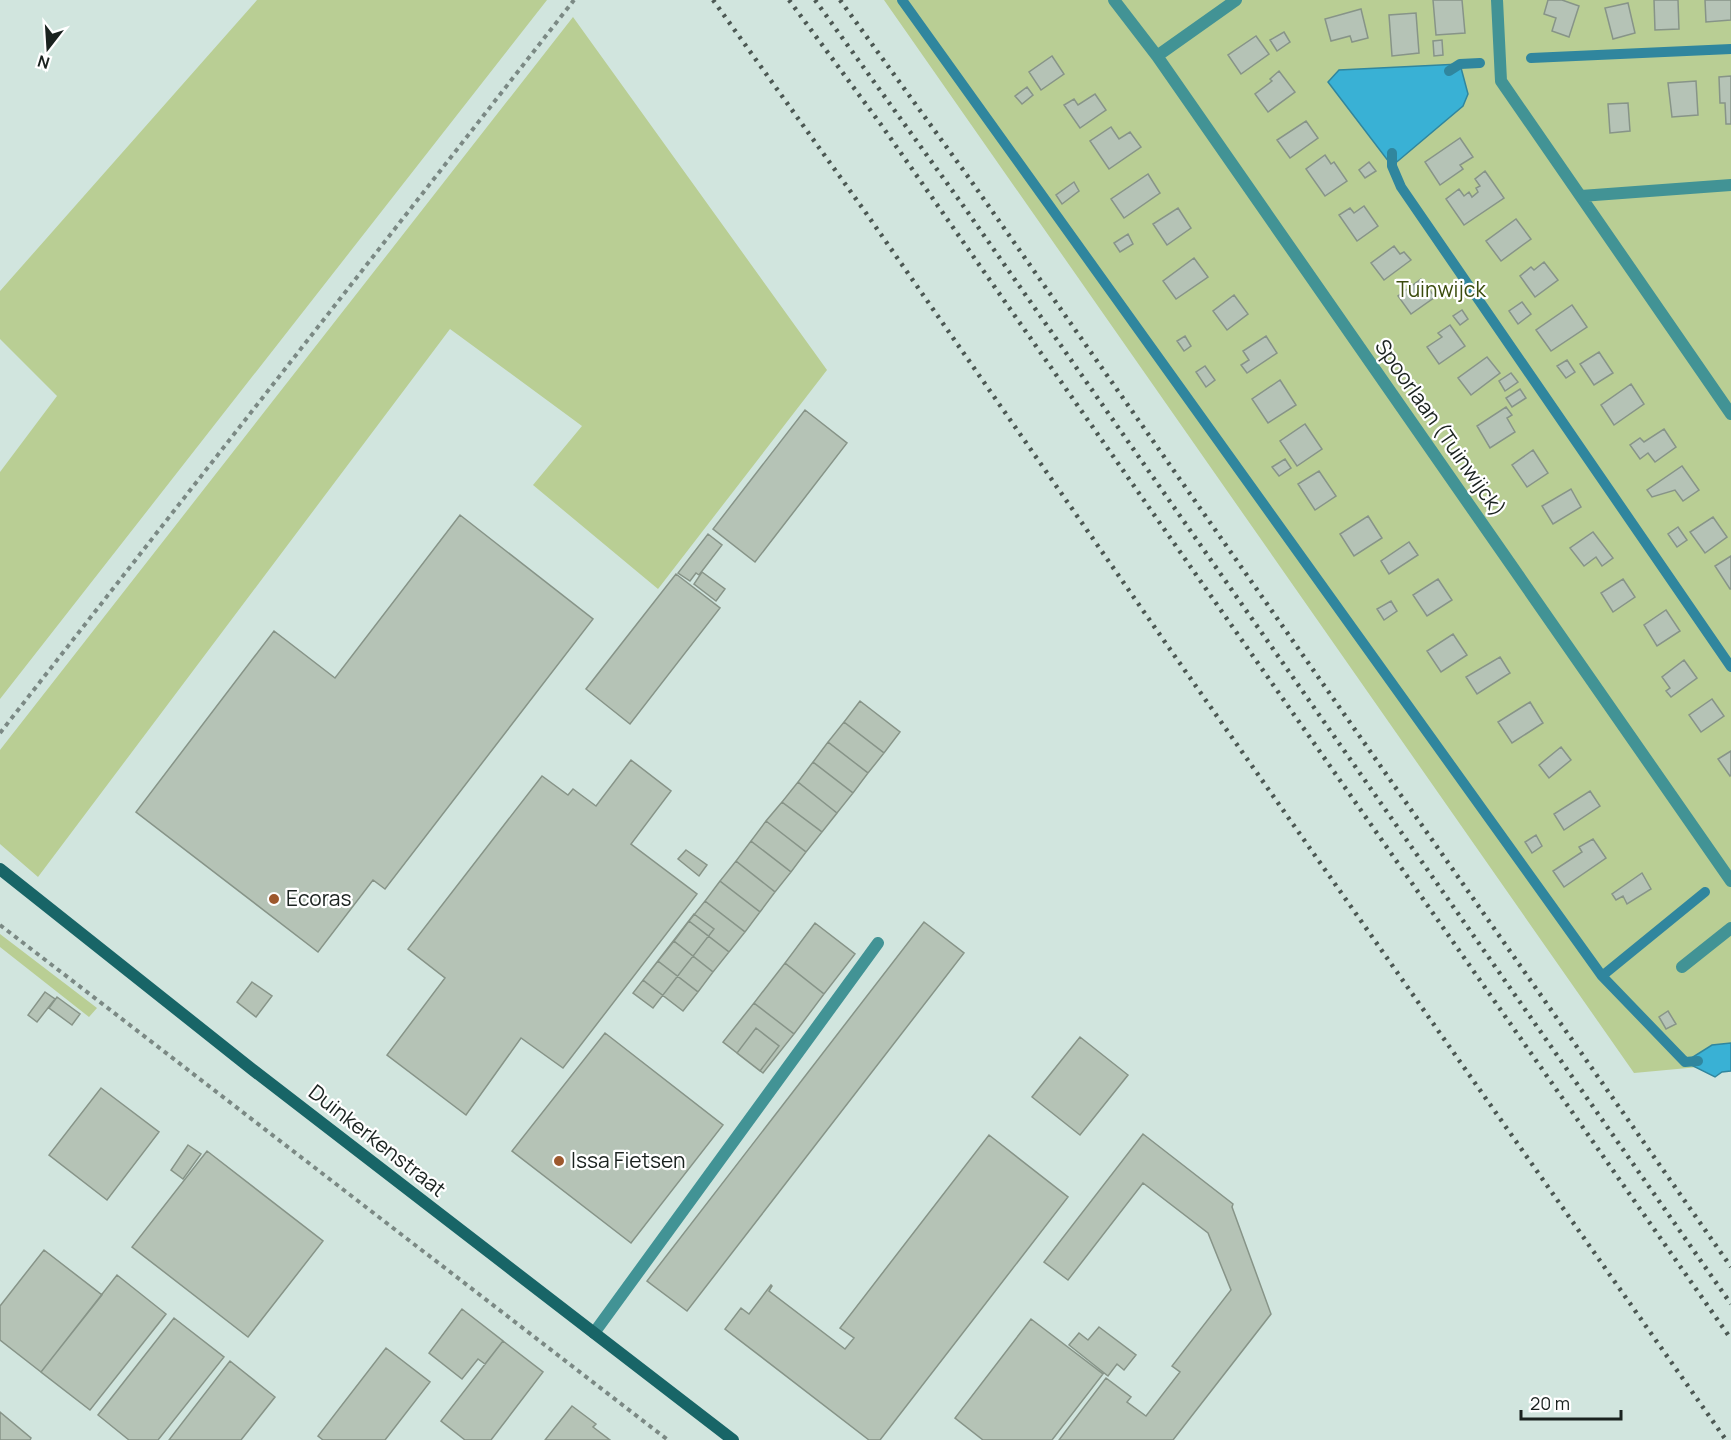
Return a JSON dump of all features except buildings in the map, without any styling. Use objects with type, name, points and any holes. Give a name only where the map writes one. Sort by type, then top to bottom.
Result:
[{"type":"main road","name":"Duinkerkenstraat","points":[[0,869],[254,1071],[733,1440]]},
{"type":"lane","name":"Spoorlaan (Tuinwijck)","points":[[1114,0],[1157,57],[1731,881]]},
{"type":"lane","points":[[1157,57],[1236,0]]},
{"type":"lane","points":[[1497,0],[1501,81],[1731,414]]},
{"type":"lane","points":[[1581,196],[1731,185]]},
{"type":"lane","points":[[1682,967],[1731,928]]},
{"type":"lane","points":[[594,1334],[878,943]]},
{"type":"path","points":[[0,733],[574,0]]},
{"type":"path","points":[[0,925],[668,1440]]},
{"type":"green space","points":[[257,0],[547,0],[0,699],[0,472],[57,396],[0,339],[0,291]]},
{"type":"green space","name":"Tuinwijck","points":[[884,0],[1731,0],[1731,1064],[1634,1073]]},
{"type":"green space","points":[[573,17],[827,370],[658,589],[533,485],[582,426],[450,329],[38,877],[0,844],[0,750]]},
{"type":"green space","points":[[0,934],[97,1008],[89,1017],[0,947]]},
{"type":"water","points":[[1460,64],[1468,94],[1463,106],[1392,166],[1328,82],[1339,70]]},
{"type":"water","points":[[1731,1043],[1731,1071],[1722,1072],[1715,1077],[1685,1062],[1712,1045]]},
{"type":"waterway","points":[[902,0],[1602,976],[1685,1062],[1698,1061]]},
{"type":"waterway","points":[[1531,58],[1731,49]]},
{"type":"waterway","points":[[1449,71],[1460,64],[1480,63]]},
{"type":"waterway","points":[[1392,153],[1392,166],[1401,187],[1731,667]]},
{"type":"waterway","points":[[1602,976],[1705,892]]},
{"type":"railway","points":[[713,0],[866,213],[1726,1440]]},
{"type":"railway","points":[[789,0],[882,126],[1731,1339]]},
{"type":"railway","points":[[815,0],[962,204],[1731,1304]]},
{"type":"railway","points":[[840,0],[969,178],[1731,1267]]},
{"type":"place","name":"Ecoras","points":[[274,899]]},
{"type":"place","name":"Issa Fietsen","points":[[559,1161]]}]
